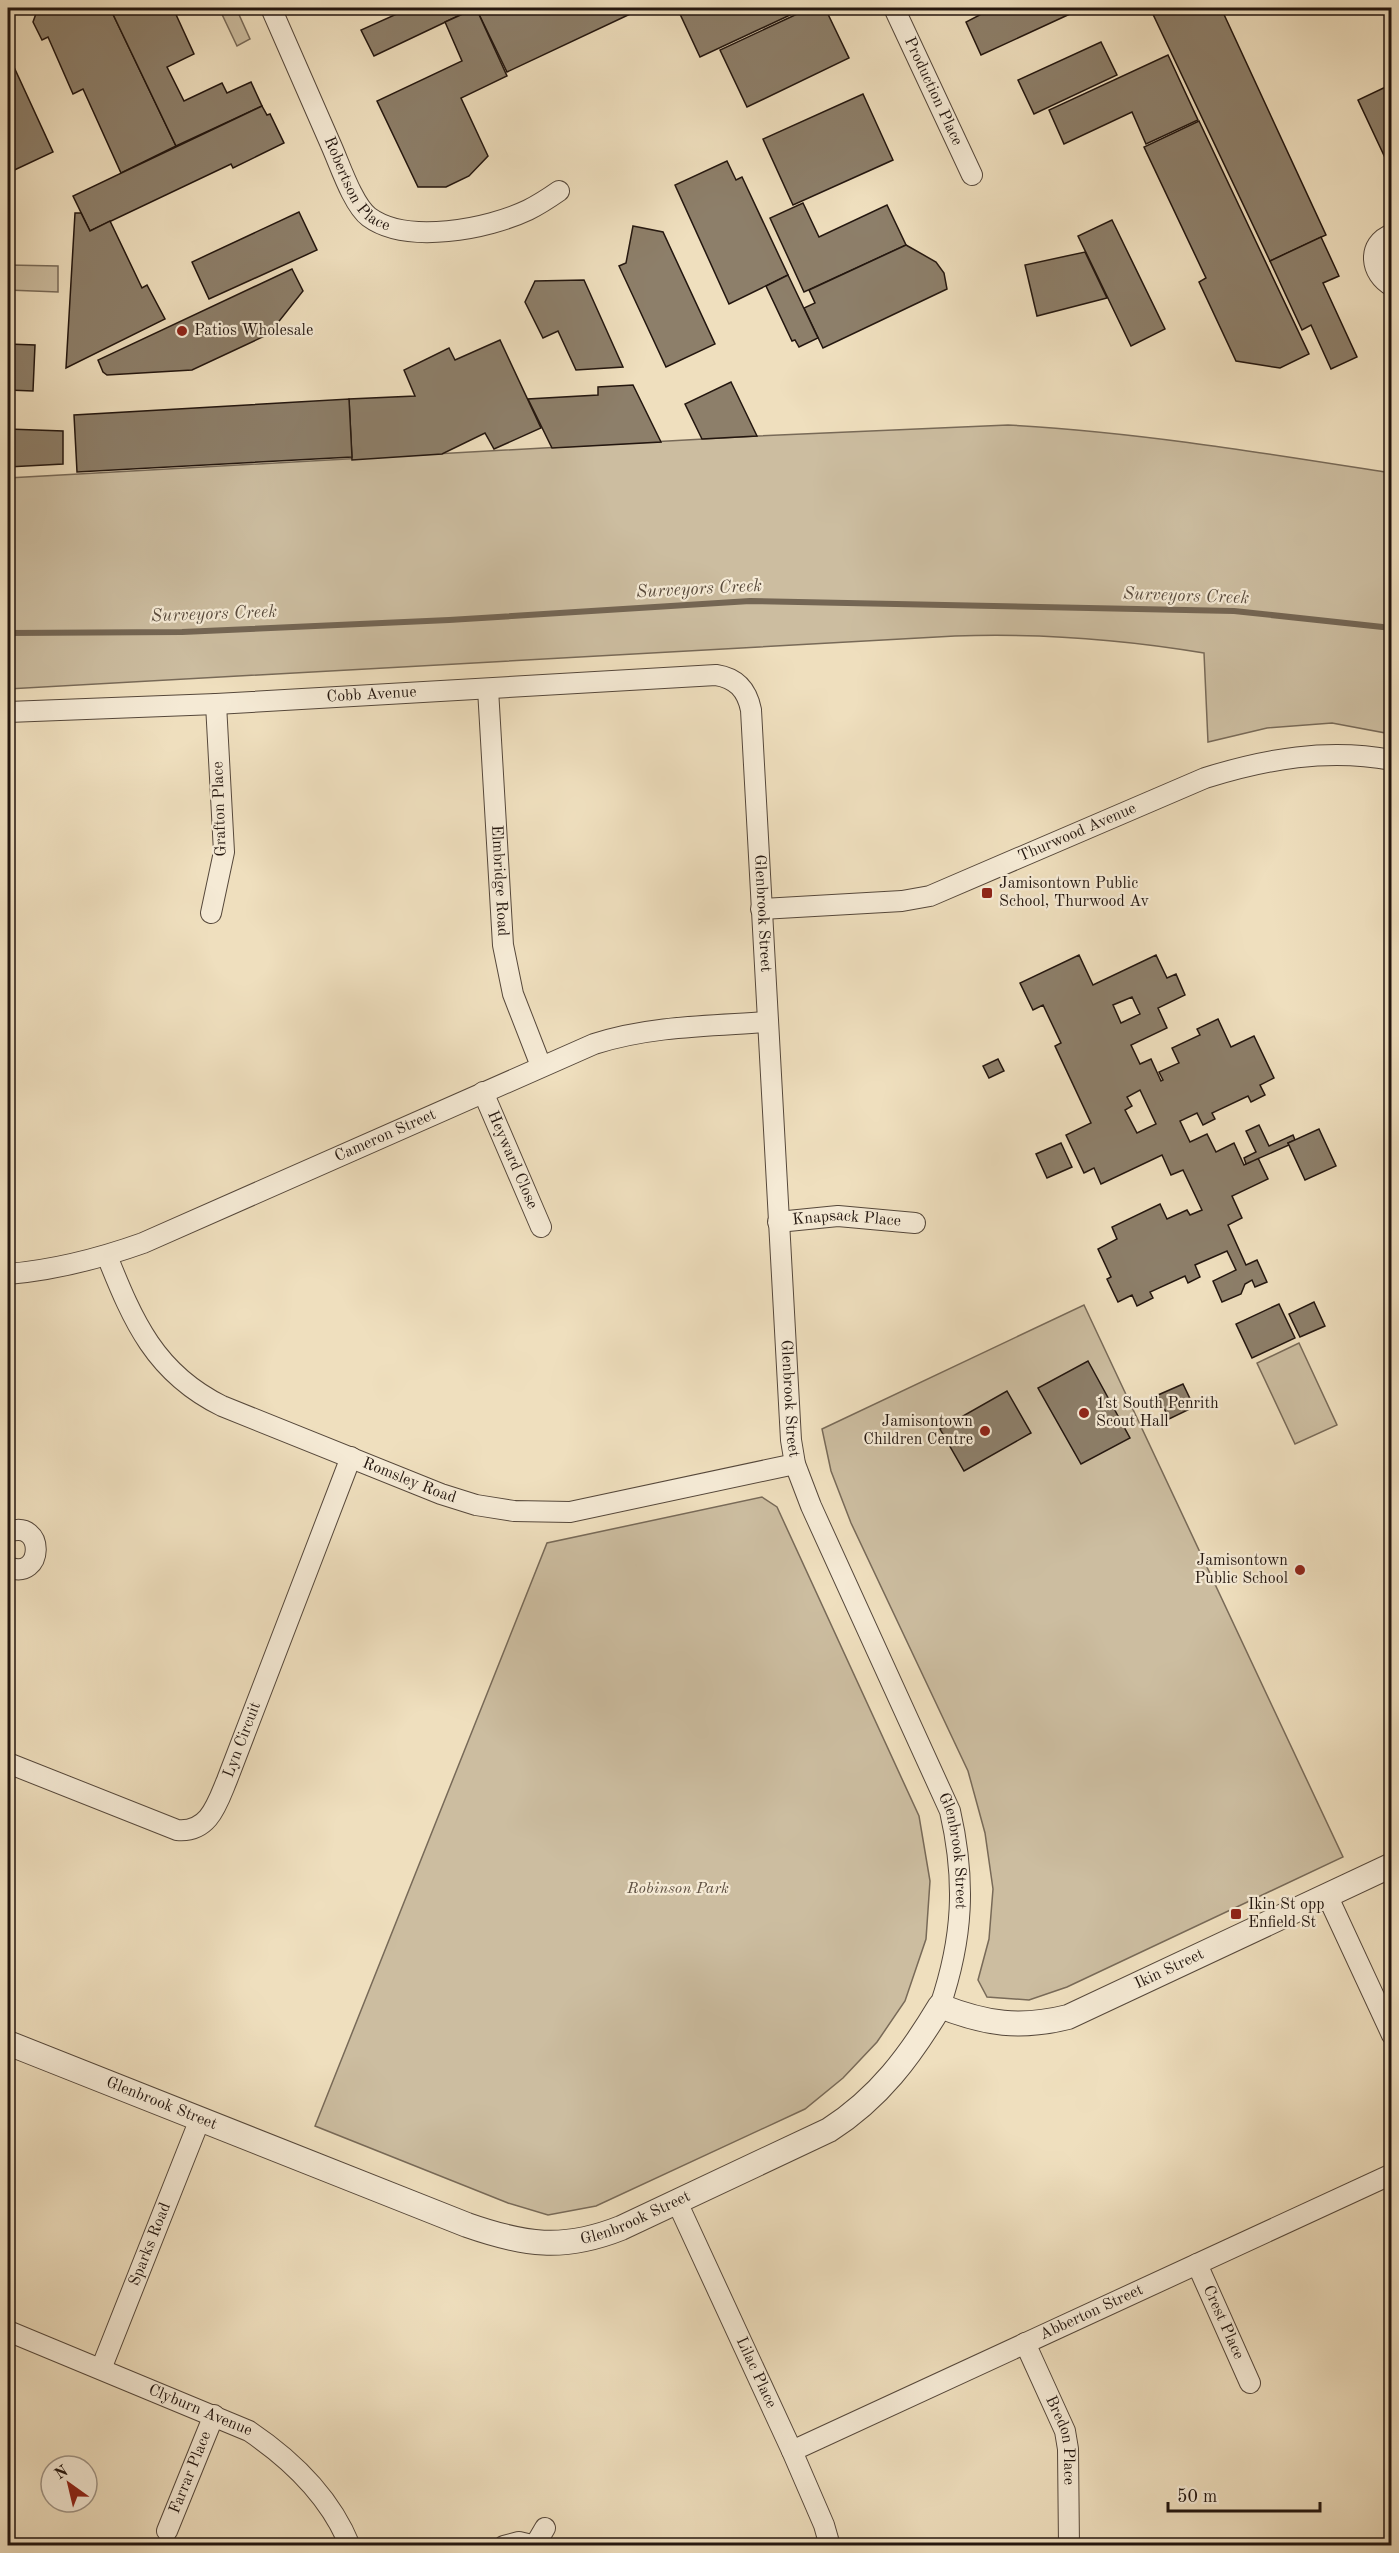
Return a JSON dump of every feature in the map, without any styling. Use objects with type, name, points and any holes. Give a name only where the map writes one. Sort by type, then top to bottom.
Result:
[{"type":"street","name":"Robertson Place","points":[[271,8],[348,183],[368,217],[392,229],[414,232],[492,224],[528,210],[559,191]]},
{"type":"street","name":"Production Place","points":[[894,8],[972,175]]},
{"type":"street","points":[[1392,234],[1383,237],[1378,243],[1373,263],[1377,274],[1392,286]]},
{"type":"street","name":"Cobb Avenue","points":[[8,712],[216,704],[716,675],[735,681]]},
{"type":"street","name":"Glenbrook Street","points":[[8,2043],[467,2225],[518,2242],[551,2244],[584,2241],[621,2228],[812,2140],[858,2110],[904,2063],[940,2006],[953,1962],[960,1914],[959,1860],[950,1811],[815,1516],[795,1464],[788,1408],[750,710],[745,692],[735,681]]},
{"type":"street","name":"Elmbridge Road","points":[[488,689],[503,945],[513,994],[541,1066]]},
{"type":"street","name":"Grafton Place","points":[[211,913],[224,852],[216,704]]},
{"type":"street","name":"Thurwood Avenue","points":[[761,909],[902,901],[930,896],[1205,778],[1245,766],[1313,755],[1358,755],[1392,760]]},
{"type":"street","name":"Cameron Street","points":[[8,1274],[62,1267],[107,1256],[143,1243],[594,1044],[629,1034],[663,1029],[767,1022]]},
{"type":"street","name":"Heyward Close","points":[[483,1092],[541,1227]]},
{"type":"street","name":"Knapsack Place","points":[[778,1222],[854,1217],[915,1223]]},
{"type":"street","name":"Romsley Road","points":[[107,1256],[142,1335],[162,1362],[184,1383],[222,1406],[458,1500],[514,1511],[550,1513],[591,1508],[795,1464]]},
{"type":"street","name":"Lyn Circuit","points":[[8,1763],[177,1830],[193,1829],[205,1823],[213,1814],[351,1457]]},
{"type":"street","points":[[8,1532],[15,1530],[28,1533],[33,1537],[37,1549],[33,1561],[28,1565],[8,1570]]},
{"type":"street","name":"Ikin Street","points":[[940,2006],[996,2024],[1030,2024],[1068,2017],[1392,1865]]},
{"type":"street","points":[[1327,1895],[1392,2035]]},
{"type":"street","name":"Sparks Road","points":[[101,2369],[200,2120]]},
{"type":"street","name":"Abberton Street","points":[[792,2451],[1392,2174]]},
{"type":"street","name":"Lilac Place","points":[[677,2202],[792,2451],[824,2525],[830,2546]]},
{"type":"street","name":"Crest Place","points":[[1197,2264],[1250,2383]]},
{"type":"street","name":"Clyburn Avenue","points":[[8,2331],[249,2431],[296,2467],[325,2500],[350,2546]]},
{"type":"street","name":"Bredon Place","points":[[1025,2343],[1065,2431],[1068,2449],[1069,2546]]},
{"type":"street","name":"Farrar Place","points":[[167,2531],[214,2415]]},
{"type":"street","points":[[504,2546],[539,2539]]},
{"type":"green space","points":[[219,8],[236,8],[250,39],[237,46]]},
{"type":"green space","points":[[8,265],[58,266],[58,292],[8,290]]},
{"type":"green space","points":[[1008,425],[1152,438],[1391,473],[1391,734],[1332,723],[1267,728],[1208,742],[1204,653],[1142,644],[1049,636],[955,636],[8,689],[8,478],[757,436]]},
{"type":"green space","points":[[1084,1305],[1343,1857],[1067,1987],[1029,2000],[987,1997],[978,1980],[989,1939],[993,1889],[985,1833],[968,1771],[851,1523],[831,1471],[822,1429]]},
{"type":"green space","points":[[1299,1343],[1337,1425],[1295,1444],[1257,1363]]},
{"type":"green space","name":"Robinson Park","points":[[762,1497],[777,1507],[919,1816],[930,1881],[926,1939],[905,2001],[877,2042],[843,2078],[805,2109],[596,2206],[548,2215],[508,2203],[315,2126],[547,1543]]},
{"type":"building","points":[[38,8],[110,8],[176,146],[121,173],[83,89],[73,94],[48,37],[42,40],[33,22]]},
{"type":"building","points":[[110,8],[173,8],[194,54],[167,67],[184,101],[222,83],[227,93],[251,82],[262,106],[176,146]]},
{"type":"building","points":[[410,8],[475,8],[374,56],[361,30]]},
{"type":"building","points":[[476,8],[643,8],[507,72]]},
{"type":"building","points":[[476,8],[507,76],[461,98],[488,156],[469,176],[446,187],[418,187],[377,101],[462,61],[445,22]]},
{"type":"building","points":[[693,8],[805,8],[700,57],[680,14]]},
{"type":"building","points":[[810,8],[825,8],[849,58],[747,107],[720,50]]},
{"type":"building","points":[[993,8],[1083,8],[981,55],[966,22]]},
{"type":"building","points":[[1150,8],[1221,8],[1326,235],[1270,261]]},
{"type":"building","points":[[1381,8],[1392,8],[1392,31]]},
{"type":"building","points":[[1101,42],[1117,75],[1034,114],[1018,80]]},
{"type":"building","points":[[8,54],[53,152],[8,173]]},
{"type":"building","points":[[1168,55],[1198,120],[1146,144],[1132,112],[1064,144],[1049,110]]},
{"type":"building","points":[[1392,84],[1392,162],[1388,164],[1358,100]]},
{"type":"building","points":[[863,94],[893,160],[793,205],[763,139]]},
{"type":"building","points":[[262,106],[267,115],[270,114],[284,143],[233,168],[231,164],[90,231],[73,196]]},
{"type":"building","points":[[1199,121],[1309,354],[1280,368],[1236,361],[1199,282],[1206,278],[1144,147]]},
{"type":"building","points":[[727,161],[736,180],[742,177],[788,275],[729,304],[675,185]]},
{"type":"building","points":[[803,203],[819,237],[887,205],[906,245],[804,292],[770,218]]},
{"type":"building","points":[[299,212],[317,250],[209,299],[192,262]]},
{"type":"building","points":[[75,213],[81,213],[90,231],[110,221],[142,288],[147,285],[165,319],[66,368]]},
{"type":"building","points":[[1112,220],[1165,329],[1131,346],[1078,236]]},
{"type":"building","points":[[633,226],[663,232],[715,344],[666,367],[619,266],[626,263]]},
{"type":"building","points":[[1321,237],[1339,276],[1323,283],[1357,357],[1331,369],[1311,325],[1302,330],[1270,261]]},
{"type":"building","points":[[906,245],[936,262],[944,273],[947,289],[823,348],[804,308],[815,303],[809,290]]},
{"type":"building","points":[[1085,252],[1107,298],[1037,316],[1025,265]]},
{"type":"building","points":[[292,269],[303,291],[269,334],[192,370],[107,375],[103,372],[98,360]]},
{"type":"building","points":[[788,275],[818,338],[799,347],[795,340],[792,341],[766,286]]},
{"type":"building","points":[[584,280],[623,367],[576,370],[558,331],[543,338],[525,302],[535,281]]},
{"type":"building","points":[[500,340],[541,428],[494,449],[485,433],[442,454],[352,460],[349,399],[415,396],[404,370],[449,348],[455,360]]},
{"type":"building","points":[[8,344],[35,345],[33,391],[8,390]]},
{"type":"building","points":[[731,382],[757,436],[702,439],[685,404]]},
{"type":"building","points":[[633,385],[661,442],[552,448],[528,399],[598,395],[598,387]]},
{"type":"building","points":[[349,399],[352,457],[77,472],[74,415]]},
{"type":"building","points":[[8,429],[63,431],[63,464],[8,467]]},
{"type":"building","points":[[1079,955],[1093,985],[1156,955],[1167,978],[1176,974],[1185,995],[1158,1008],[1167,1028],[1131,1045],[1140,1064],[1151,1059],[1161,1081],[1163,1080],[1159,1072],[1179,1063],[1172,1048],[1200,1035],[1197,1029],[1218,1019],[1231,1047],[1254,1036],[1274,1078],[1260,1085],[1265,1095],[1251,1102],[1248,1096],[1212,1113],[1215,1119],[1203,1125],[1197,1113],[1180,1121],[1190,1142],[1207,1134],[1216,1152],[1234,1143],[1244,1165],[1258,1158],[1268,1179],[1232,1196],[1242,1218],[1228,1225],[1246,1265],[1257,1260],[1267,1282],[1255,1287],[1252,1280],[1245,1284],[1241,1294],[1222,1302],[1213,1281],[1236,1270],[1227,1251],[1195,1265],[1200,1277],[1188,1283],[1185,1276],[1150,1292],[1153,1298],[1137,1306],[1132,1295],[1118,1302],[1107,1279],[1111,1277],[1098,1249],[1117,1239],[1112,1227],[1160,1204],[1167,1219],[1187,1210],[1190,1215],[1202,1210],[1183,1170],[1171,1175],[1162,1155],[1101,1184],[1094,1168],[1084,1173],[1066,1135],[1091,1123],[1055,1046],[1061,1043],[1043,1005],[1033,1010],[1020,983]],"holes":[[[1132,997],[1140,1014],[1121,1023],[1113,1005]],[[1140,1090],[1156,1124],[1137,1133],[1125,1110],[1132,1106],[1127,1097]]]},
{"type":"building","points":[[998,1059],[1004,1071],[989,1078],[983,1066]]},
{"type":"building","points":[[1259,1125],[1269,1146],[1293,1135],[1295,1140],[1288,1143],[1289,1145],[1246,1164],[1244,1158],[1256,1152],[1246,1131]]},
{"type":"building","points":[[1319,1129],[1336,1166],[1305,1180],[1288,1143]]},
{"type":"building","points":[[1061,1143],[1072,1167],[1047,1178],[1036,1154]]},
{"type":"building","points":[[1314,1302],[1325,1326],[1300,1337],[1289,1314]]},
{"type":"building","points":[[1279,1304],[1295,1338],[1252,1358],[1236,1324]]},
{"type":"building","name":"1st South Penrith Scout Hall","points":[[1088,1361],[1130,1438],[1081,1464],[1038,1388]]},
{"type":"building","points":[[1183,1384],[1194,1407],[1169,1419],[1158,1395]]},
{"type":"building","name":"Jamisontown Children Centre","points":[[1007,1391],[1031,1433],[964,1471],[940,1429]]},
{"type":"waterway","name":"Surveyors Creek","points":[[8,633],[182,632],[449,620],[750,601],[1234,611],[1392,628]]},
{"type":"place","name":"Patios Wholesale","points":[[182,331]]},
{"type":"place","name":"Jamisontown Public School, Thurwood Av","points":[[987,893]]},
{"type":"place","name":"1st South Penrith Scout Hall","points":[[1084,1413]]},
{"type":"place","name":"Jamisontown Children Centre","points":[[985,1431]]},
{"type":"place","name":"Jamisontown Public School","points":[[1300,1570]]},
{"type":"place","name":"Ikin St opp Enfield St","points":[[1236,1914]]}]
